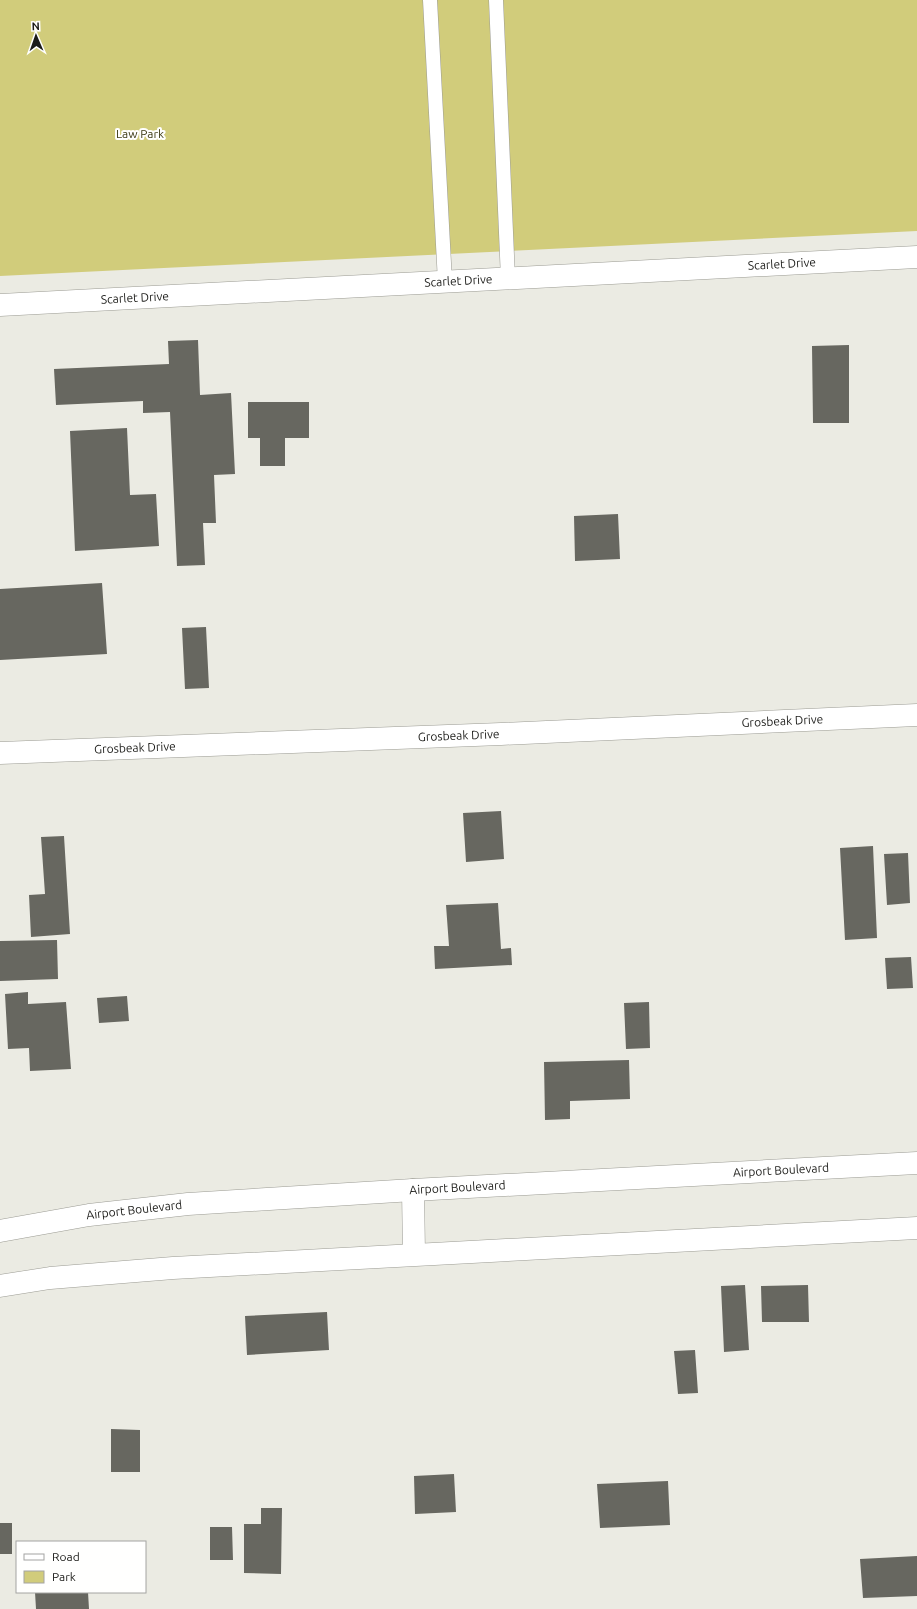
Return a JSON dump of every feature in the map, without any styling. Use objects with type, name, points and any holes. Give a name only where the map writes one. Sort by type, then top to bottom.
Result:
[{"type":"main road","name":"Scarlet Drive","points":[[0,305],[917,257]]},
{"type":"main road","name":"Grosbeak Drive","points":[[0,753],[501,734],[917,714]]},
{"type":"main road","name":"Airport Boulevard","points":[[0,1230],[89,1215],[188,1204],[413,1190],[917,1163]]},
{"type":"main road","points":[[413,1190],[414,1254]]},
{"type":"main road","points":[[0,1286],[50,1278],[173,1268],[917,1228]]},
{"type":"lane","points":[[430,0],[444,282]]},
{"type":"lane","points":[[496,0],[508,279]]},
{"type":"green space","name":"Law Park","points":[[0,0],[917,0],[917,231],[0,276]]},
{"type":"building","points":[[198,340],[200,395],[231,393],[235,474],[214,475],[216,523],[203,523],[205,565],[177,566],[170,412],[143,413],[143,401],[56,405],[54,369],[169,364],[168,341]]},
{"type":"building","points":[[849,345],[849,423],[813,423],[812,346]]},
{"type":"building","points":[[248,402],[309,402],[309,438],[285,438],[285,466],[260,466],[260,438],[248,438]]},
{"type":"building","points":[[127,428],[130,495],[156,494],[159,546],[75,551],[70,431]]},
{"type":"building","points":[[618,514],[620,559],[575,561],[574,516]]},
{"type":"building","points":[[102,583],[107,654],[0,660],[0,589]]},
{"type":"building","points":[[206,627],[209,688],[185,689],[182,628]]},
{"type":"building","points":[[501,811],[504,859],[466,862],[463,813]]},
{"type":"building","points":[[64,836],[70,934],[31,937],[29,895],[45,894],[41,837]]},
{"type":"building","points":[[873,846],[877,938],[845,940],[840,848]]},
{"type":"building","points":[[908,853],[910,903],[887,905],[884,854]]},
{"type":"building","points":[[498,903],[501,949],[511,948],[512,965],[435,969],[434,946],[449,946],[446,905]]},
{"type":"building","points":[[57,940],[58,979],[0,981],[0,941]]},
{"type":"building","points":[[911,957],[913,988],[887,989],[885,958]]},
{"type":"building","points":[[28,992],[28,1004],[66,1002],[71,1069],[30,1071],[29,1048],[8,1049],[5,994]]},
{"type":"building","points":[[127,996],[129,1021],[99,1023],[97,998]]},
{"type":"building","points":[[649,1002],[650,1048],[626,1049],[624,1003]]},
{"type":"building","points":[[629,1060],[630,1099],[570,1101],[570,1119],[545,1120],[544,1062]]},
{"type":"building","points":[[745,1285],[749,1350],[724,1352],[721,1286]]},
{"type":"building","points":[[808,1285],[809,1322],[762,1322],[761,1286]]},
{"type":"building","points":[[327,1312],[329,1350],[247,1355],[245,1316]]},
{"type":"building","points":[[695,1350],[698,1393],[678,1394],[674,1351]]},
{"type":"building","points":[[111,1429],[140,1430],[140,1472],[111,1472]]},
{"type":"building","points":[[454,1474],[456,1512],[415,1514],[414,1476]]},
{"type":"building","points":[[668,1481],[670,1525],[600,1528],[597,1484]]},
{"type":"building","points":[[261,1508],[282,1508],[281,1574],[244,1573],[244,1524],[261,1524]]},
{"type":"building","points":[[0,1523],[12,1523],[12,1554],[0,1554]]},
{"type":"building","points":[[210,1527],[232,1527],[233,1560],[210,1560]]},
{"type":"building","points":[[917,1556],[917,1596],[863,1598],[860,1559]]},
{"type":"building","points":[[35,1593],[88,1593],[89,1609],[36,1609]]}]
